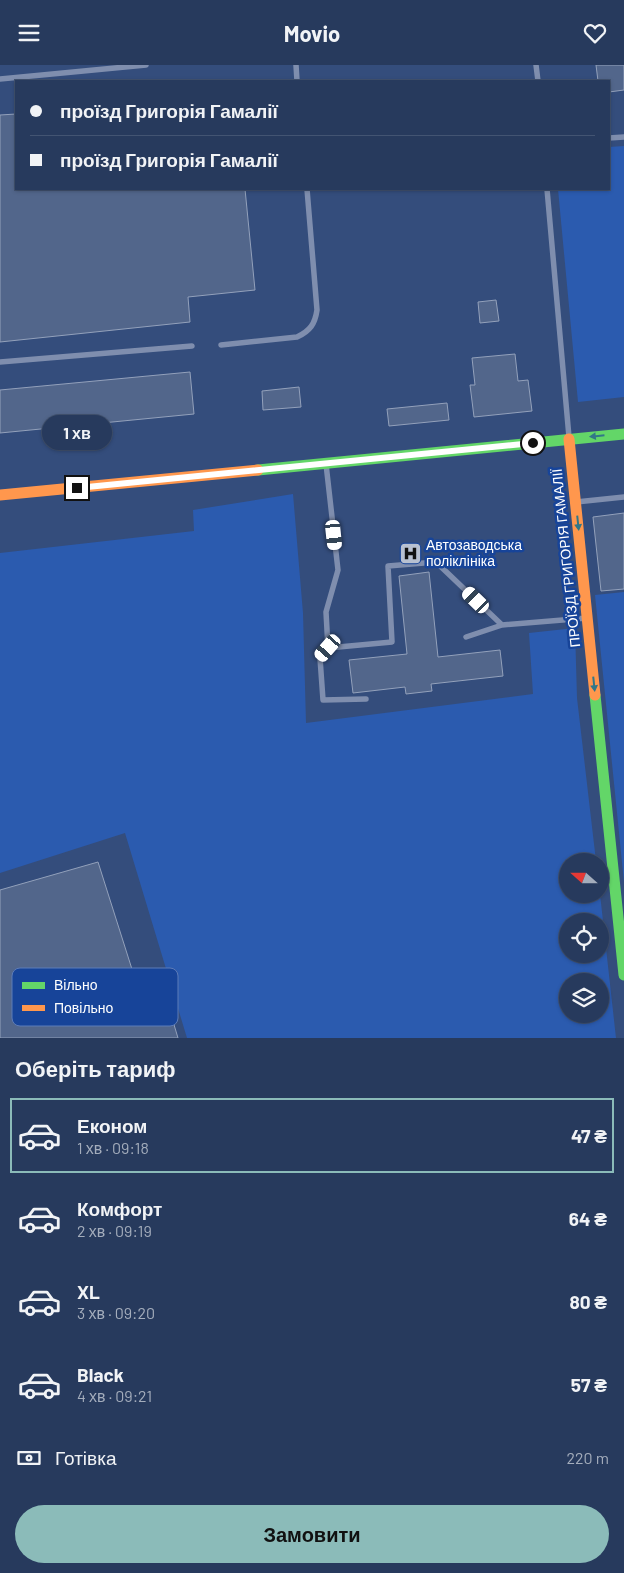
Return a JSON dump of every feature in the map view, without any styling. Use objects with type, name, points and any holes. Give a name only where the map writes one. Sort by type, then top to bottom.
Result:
[{"type":"street","points":[[0,495],[624,434]]},
{"type":"street","name":"ПРОЇЗД ГРИГОРІЯ ГАМАЛІЇ","points":[[569,439],[624,975]]},
{"type":"lane","points":[[0,79],[146,65]]},
{"type":"lane","points":[[296,65],[297,80]]},
{"type":"lane","points":[[536,65],[538,80]]},
{"type":"lane","points":[[610,138],[624,137]]},
{"type":"lane","points":[[221,345],[297,337],[307,333],[315,321],[317,309],[307,190]]},
{"type":"lane","points":[[547,190],[569,439]]},
{"type":"lane","points":[[0,363],[192,346]]},
{"type":"lane","points":[[326,464],[338,570],[326,612],[328,648],[320,658],[323,700],[366,699]]},
{"type":"lane","points":[[576,502],[624,497]]},
{"type":"lane","points":[[328,648],[392,642],[388,567],[436,561],[502,625]]},
{"type":"lane","points":[[466,637],[502,625],[588,618]]},
{"type":"shaded area","points":[[624,146],[624,397],[578,402],[558,190],[610,190],[610,147]]},
{"type":"shaded area","points":[[293,494],[303,613],[306,723],[533,694],[529,633],[575,628],[577,698],[595,853],[559,853],[559,903],[601,903],[602,913],[559,913],[559,963],[608,963],[609,973],[559,973],[559,1023],[609,1023],[609,975],[616,1038],[187,1038],[178,1008],[178,968],[166,968],[125,833],[0,873],[0,553],[194,531],[193,510]]},
{"type":"shaded area","points":[[624,592],[624,882],[595,595]]},
{"type":"building","points":[[596,65],[624,65],[624,90],[610,92],[610,80],[598,80]]},
{"type":"building","points":[[15,114],[15,190],[245,190],[255,290],[188,297],[190,322],[0,342],[0,115]]},
{"type":"building","points":[[496,300],[499,321],[480,323],[478,302]]},
{"type":"building","points":[[515,354],[518,381],[528,380],[532,411],[474,417],[470,385],[475,385],[472,358]]},
{"type":"building","points":[[190,372],[194,414],[0,433],[0,390]]},
{"type":"building","points":[[299,387],[301,407],[263,410],[262,391]]},
{"type":"building","points":[[447,403],[449,420],[389,426],[387,409]]},
{"type":"building","points":[[624,513],[624,589],[601,591],[593,517]]},
{"type":"building","points":[[429,572],[438,657],[500,650],[503,676],[431,684],[432,691],[406,694],[405,687],[353,693],[349,660],[407,654],[399,576]]},
{"type":"building","points":[[98,862],[132,968],[12,968],[12,1026],[174,1026],[178,1038],[0,1038],[0,890]]},
{"type":"traffic: fast","points":[[258,470],[624,434]]},
{"type":"traffic: fast","points":[[595,695],[624,975]]},
{"type":"traffic: slow","points":[[569,439],[595,695]]},
{"type":"traffic: slow","points":[[0,495],[258,470]]},
{"type":"place","name":"Автозаводська поліклініка","points":[[410,553]]},
{"type":"route","points":[[77,488],[533,443]]}]
